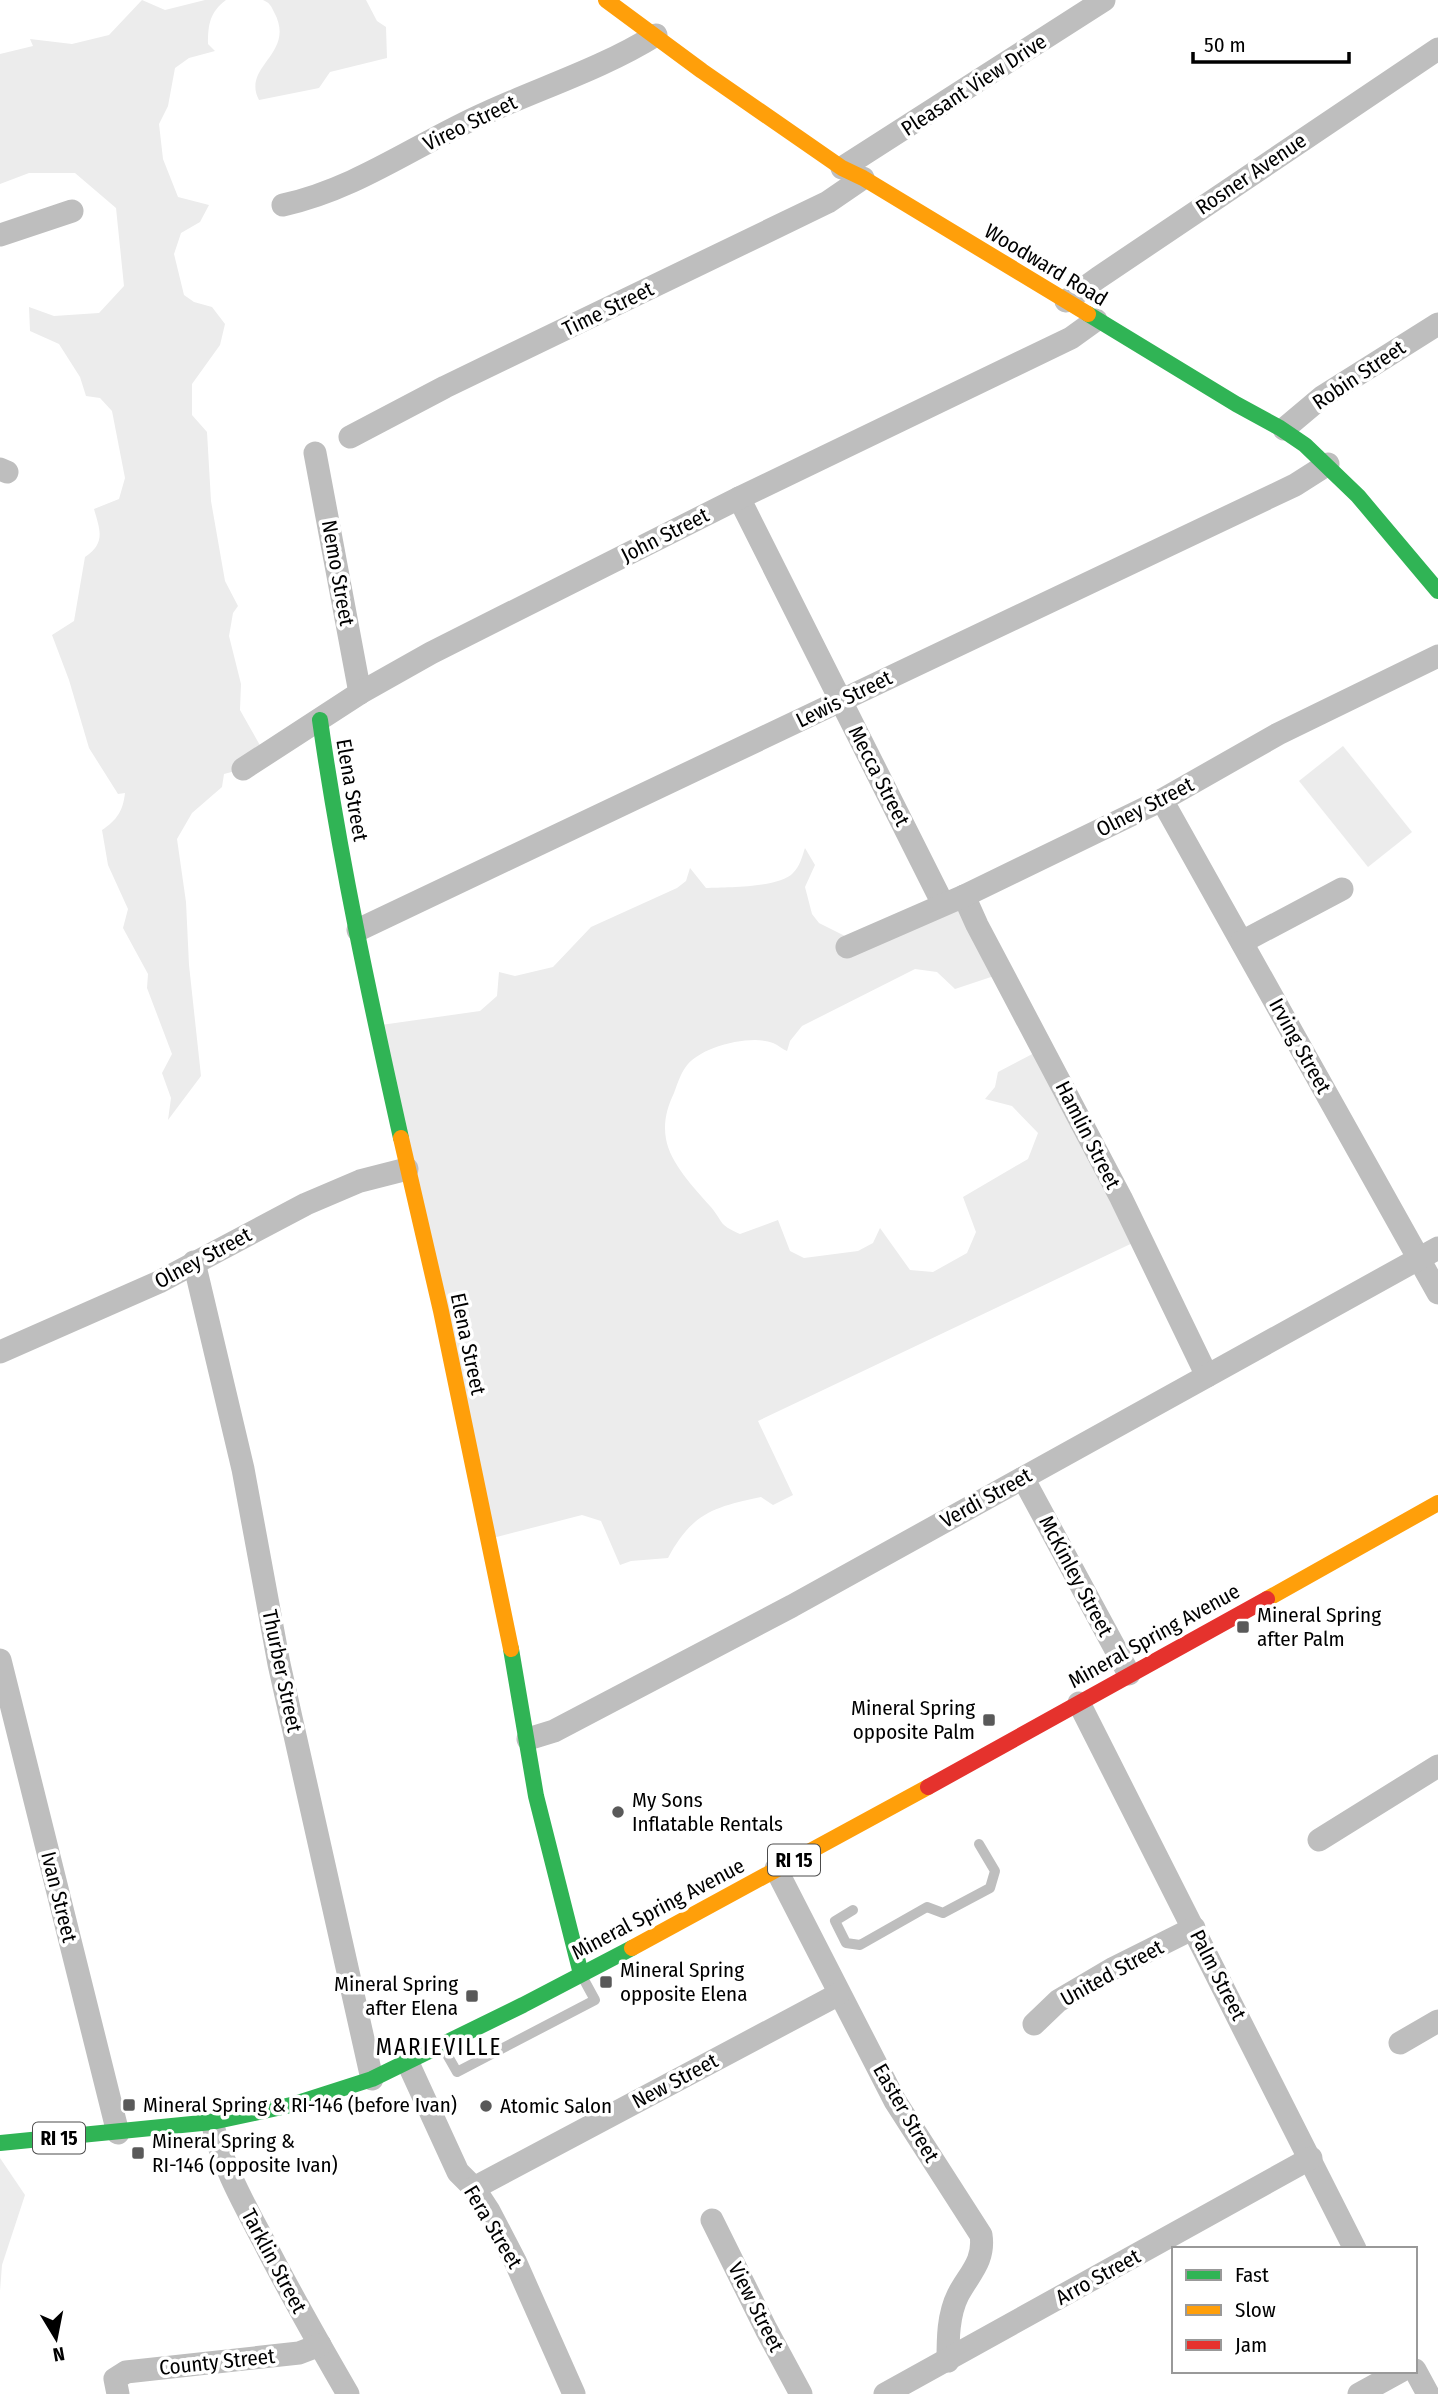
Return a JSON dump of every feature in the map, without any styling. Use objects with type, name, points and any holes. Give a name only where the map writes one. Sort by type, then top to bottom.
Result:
[{"type":"street","name":"Woodward Road","points":[[606,0],[702,71],[853,173],[1224,397],[1283,429],[1328,464],[1351,488],[1438,592]]},
{"type":"street","name":"Pleasant View Drive","points":[[853,173],[1104,0]]},
{"type":"street","name":"Vireo Street","points":[[283,205],[357,180],[484,114],[625,55],[656,35]]},
{"type":"street","name":"Rosner Avenue","points":[[1066,301],[1438,50]]},
{"type":"street","name":"Time Street","points":[[350,437],[445,387],[828,202],[853,173]]},
{"type":"street","points":[[0,235],[72,211]]},
{"type":"street","name":"John Street","points":[[243,769],[360,693],[431,653],[738,498],[1071,338],[1096,320]]},
{"type":"street","name":"Robin Street","points":[[1283,429],[1322,397],[1438,324]]},
{"type":"street","name":"Nemo Street","points":[[315,453],[360,693]]},
{"type":"street","name":"Lewis Street","points":[[358,930],[1294,485],[1328,464]]},
{"type":"street","name":"Mecca Street","points":[[738,498],[943,904]]},
{"type":"street","name":"Olney Street","points":[[846,947],[964,895],[1162,800],[1278,734],[1438,656]]},
{"type":"street","name":"Elena Street","points":[[320,720],[334,819],[358,930],[368,992],[443,1325],[528,1739],[536,1796],[581,1974]]},
{"type":"street","name":"Irving Street","points":[[1162,800],[1242,942],[1429,1253],[1438,1293]]},
{"type":"street","points":[[1242,942],[1342,889]]},
{"type":"street","name":"Hamlin Street","points":[[964,895],[977,925],[1121,1198],[1207,1376]]},
{"type":"street","name":"Olney Street","points":[[0,1352],[159,1282],[327,1195],[360,1181],[407,1169]]},
{"type":"street","name":"Verdi Street","points":[[528,1739],[554,1731],[793,1606],[1429,1253]]},
{"type":"street","name":"Thurber Street","points":[[194,1262],[243,1469],[279,1664],[372,2079]]},
{"type":"street","name":"McKinley Street","points":[[1023,1478],[1129,1674]]},
{"type":"street","name":"Mineral Spring Avenue","points":[[0,2143],[212,2122],[291,2105],[372,2079],[408,2063],[776,1869],[1438,1503]]},
{"type":"street","name":"Ivan Street","points":[[0,1660],[118,2133]]},
{"type":"street","name":"Palm Street","points":[[1079,1703],[1354,2247]]},
{"type":"street","points":[[1319,1840],[1438,1766]]},
{"type":"street","name":"Easter Street","points":[[776,1869],[908,2124],[975,2222],[981,2235],[981,2256],[958,2296],[952,2314],[948,2361]]},
{"type":"street","name":"United Street","points":[[1034,2024],[1058,2001],[1114,1968],[1194,1928]]},
{"type":"street","name":"New Street","points":[[474,2188],[839,1994]]},
{"type":"street","points":[[1401,2043],[1438,2021]]},
{"type":"street","name":"Fera Street","points":[[408,2063],[458,2172],[474,2188],[489,2211],[525,2282],[574,2394]]},
{"type":"street","name":"Tarklin Street","points":[[212,2122],[220,2154],[237,2191],[348,2394]]},
{"type":"street","name":"Arro Street","points":[[885,2394],[1311,2158]]},
{"type":"street","name":"View Street","points":[[712,2220],[765,2329],[801,2394]]},
{"type":"street","name":"County Street","points":[[116,2386],[126,2372],[299,2353],[320,2345]]},
{"type":"street","points":[[1359,2394],[1397,2373]]},
{"type":"street","points":[[1417,2373],[1428,2394]]},
{"type":"lane","points":[[853,1910],[835,1921],[846,1943],[860,1945],[927,1907],[943,1913],[990,1888],[995,1871],[979,1844]]},
{"type":"lane","points":[[442,2045],[457,2071],[595,2000],[581,1974]]},
{"type":"shaded area","points":[[142,0],[165,10],[205,0],[226,0],[216,9],[209,24],[208,44],[215,51],[189,58],[175,68],[168,106],[159,124],[163,159],[178,197],[209,205],[200,222],[181,233],[174,254],[184,295],[194,302],[212,307],[225,324],[220,345],[192,384],[192,415],[207,432],[211,501],[225,581],[238,606],[233,613],[229,636],[241,684],[240,710],[262,749],[243,769],[224,774],[222,787],[192,813],[177,839],[186,902],[189,965],[201,1076],[168,1120],[171,1098],[162,1073],[172,1054],[147,988],[148,974],[123,928],[128,909],[108,865],[102,830],[112,823],[118,814],[125,793],[118,794],[89,748],[69,680],[52,635],[74,621],[85,557],[96,547],[100,536],[94,509],[119,499],[125,478],[112,411],[100,398],[86,396],[80,377],[59,344],[30,331],[29,307],[54,316],[99,313],[124,286],[116,208],[75,173],[29,173],[0,184],[0,54],[33,46],[30,39],[72,44],[109,35]]},
{"type":"shaded area","points":[[263,0],[366,0],[377,21],[386,27],[387,58],[330,72],[319,88],[259,100],[255,88],[257,78],[279,39],[279,26],[274,12]]},
{"type":"shaded area","points":[[1343,746],[1412,832],[1368,867],[1299,781]]},
{"type":"shaded area","points":[[805,848],[815,865],[805,887],[812,914],[819,923],[849,938],[963,891],[1000,974],[955,989],[937,972],[915,969],[802,1026],[790,1041],[787,1051],[773,1043],[739,1041],[713,1048],[692,1061],[685,1068],[669,1104],[665,1121],[666,1139],[678,1166],[722,1222],[740,1234],[778,1220],[790,1251],[804,1258],[858,1251],[873,1243],[880,1228],[910,1270],[933,1272],[967,1253],[976,1232],[963,1197],[1028,1159],[1038,1133],[1012,1106],[985,1099],[995,1087],[998,1072],[1042,1049],[1141,1239],[758,1421],[793,1495],[773,1505],[761,1497],[730,1504],[706,1514],[686,1531],[668,1558],[631,1561],[620,1565],[601,1521],[582,1515],[489,1539],[381,1025],[480,1011],[497,996],[499,972],[515,976],[553,967],[591,927],[677,888],[686,881],[690,868],[706,888],[765,884],[776,882],[793,873]]},
{"type":"shaded area","points":[[0,2158],[25,2195],[2,2265],[0,2291]]},
{"type":"traffic: fast","points":[[1088,314],[1305,445],[1358,496],[1438,591]]},
{"type":"traffic: fast","points":[[320,720],[346,878],[401,1138]]},
{"type":"traffic: fast","points":[[511,1649],[536,1796],[581,1974]]},
{"type":"traffic: fast","points":[[0,2143],[212,2122],[291,2105],[372,2079],[632,1948]]},
{"type":"traffic: slow","points":[[606,0],[702,71],[842,168],[863,178],[1088,314]]},
{"type":"traffic: slow","points":[[401,1138],[441,1311],[511,1649]]},
{"type":"traffic: slow","points":[[1267,1599],[1438,1503]]},
{"type":"traffic: slow","points":[[632,1948],[928,1787]]},
{"type":"traffic: jam","points":[[928,1787],[1267,1599]]},
{"type":"place","name":"Mineral Spring after Palm","points":[[1243,1627]]},
{"type":"place","name":"Mineral Spring opposite Palm","points":[[989,1720]]},
{"type":"place","name":"My Sons Inflatable Rentals","points":[[618,1812]]},
{"type":"place","name":"Mineral Spring opposite Elena","points":[[606,1982]]},
{"type":"place","name":"Mineral Spring after Elena","points":[[472,1996]]},
{"type":"place","name":"Mineral Spring & RI-146 (before Ivan)","points":[[129,2105]]},
{"type":"place","name":"Atomic Salon","points":[[486,2106]]},
{"type":"place","name":"Mineral Spring & RI-146 (opposite Ivan)","points":[[138,2153]]},
{"type":"district","name":"MARIEVILLE","points":[[439,2047]]}]
